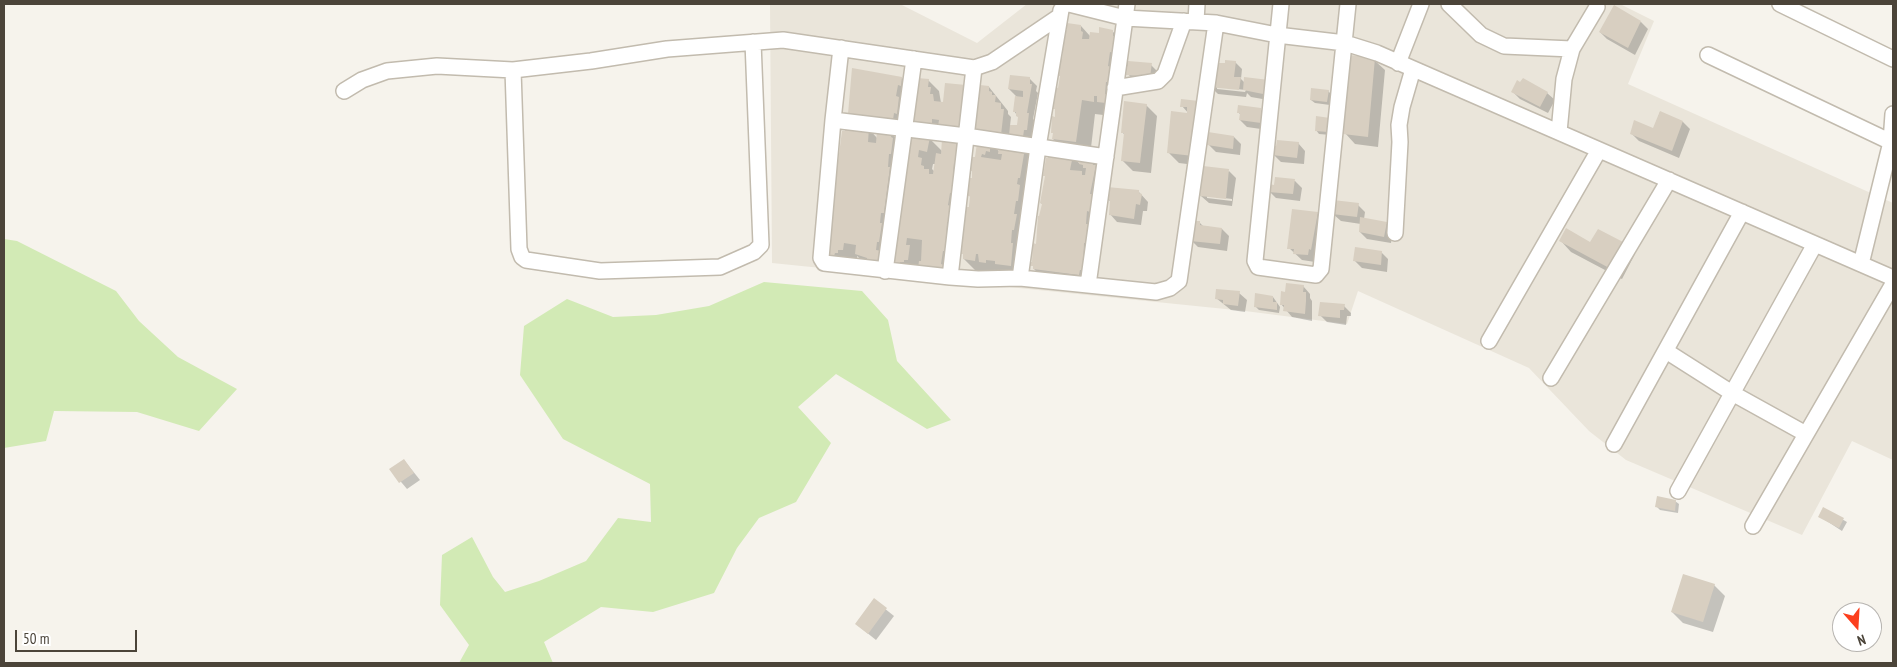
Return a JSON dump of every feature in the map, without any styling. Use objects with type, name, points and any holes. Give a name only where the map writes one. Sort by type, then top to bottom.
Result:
[{"type":"street","points":[[1069,4],[1216,23],[1277,35],[1345,42],[1377,53],[1893,278]]},
{"type":"street","points":[[1115,88],[1158,81],[1165,74],[1197,4]]},
{"type":"street","points":[[1281,4],[1255,261],[1258,267],[1316,275],[1321,269],[1348,4]]},
{"type":"street","points":[[1398,63],[1421,4]]},
{"type":"street","points":[[1449,4],[1481,35],[1504,46],[1572,49]]},
{"type":"street","points":[[1780,4],[1893,59]]},
{"type":"street","points":[[1559,132],[1564,79],[1572,49],[1597,7]]},
{"type":"street","points":[[344,91],[362,80],[387,71],[437,66],[513,70],[591,61],[667,49],[783,40],[974,68],[992,62],[1061,10]]},
{"type":"street","points":[[1020,278],[1038,147],[1061,10]]},
{"type":"street","points":[[1088,285],[1126,11]]},
{"type":"street","points":[[841,48],[821,258],[824,263],[950,277],[978,279],[1020,278],[1156,292],[1170,288],[1179,281],[1216,23]]},
{"type":"street","points":[[513,70],[519,249],[522,257],[526,260],[600,271],[720,267],[754,252],[761,245],[753,42]]},
{"type":"street","points":[[1708,55],[1891,142]]},
{"type":"street","points":[[884,271],[914,59]]},
{"type":"street","points":[[950,277],[974,68]]},
{"type":"street","points":[[1395,232],[1400,142],[1399,125],[1413,69]]},
{"type":"street","points":[[1861,264],[1891,142],[1893,114]]},
{"type":"street","points":[[833,120],[966,136],[1106,157]]},
{"type":"street","points":[[1488,341],[1599,150]]},
{"type":"street","points":[[1551,378],[1669,180]]},
{"type":"street","points":[[1614,444],[1742,212]]},
{"type":"street","points":[[1678,491],[1815,244]]},
{"type":"street","points":[[1753,526],[1893,284]]},
{"type":"street","points":[[1666,351],[1732,393],[1806,434]]},
{"type":"shaded area","points":[[770,4],[900,4],[977,43],[1027,4],[1620,4],[1654,21],[1628,84],[1893,203],[1893,460],[1852,441],[1802,535],[1626,460],[1589,431],[1529,368],[1358,291],[1347,324],[1245,311],[772,263]]},
{"type":"green space","points":[[4,239],[17,241],[116,291],[139,321],[178,357],[237,389],[199,431],[137,412],[54,411],[46,441],[4,448]]},
{"type":"green space","points":[[764,282],[862,291],[888,320],[897,361],[951,420],[927,429],[836,374],[798,407],[831,443],[796,502],[759,518],[737,548],[714,593],[653,612],[601,607],[544,642],[553,663],[459,663],[469,645],[440,605],[442,555],[472,537],[493,577],[505,592],[539,581],[586,561],[618,518],[651,522],[650,484],[563,439],[520,375],[524,326],[567,299],[613,317],[656,315],[709,306]]},
{"type":"building","points":[[1614,5],[1641,21],[1628,48],[1599,32]]},
{"type":"building","points":[[1067,23],[1081,25],[1082,39],[1089,39],[1090,32],[1099,33],[1099,27],[1113,30],[1113,36],[1115,36],[1113,53],[1110,52],[1108,66],[1111,67],[1109,82],[1106,82],[1106,103],[1097,102],[1097,96],[1094,96],[1094,102],[1082,100],[1076,142],[1052,139],[1053,133],[1051,133],[1052,116],[1055,117],[1055,109],[1053,109],[1056,87],[1058,88],[1060,76],[1058,76],[1059,58],[1062,59],[1063,49],[1061,48],[1064,30],[1067,30]]},
{"type":"building","points":[[1350,55],[1375,58],[1368,137],[1343,134]]},
{"type":"building","points":[[1225,60],[1236,61],[1234,77],[1241,77],[1239,90],[1209,87],[1217,63],[1225,63]]},
{"type":"building","points":[[1128,61],[1152,63],[1150,77],[1126,75]]},
{"type":"building","points":[[852,68],[902,77],[901,86],[898,85],[896,96],[899,97],[897,114],[894,113],[893,120],[848,114]]},
{"type":"building","points":[[1010,75],[1030,77],[1030,84],[1032,84],[1027,113],[1029,113],[1027,130],[1024,130],[1023,137],[1009,135],[1010,125],[1017,125],[1018,117],[1016,112],[1013,112],[1015,96],[1023,97],[1023,91],[1008,89]]},
{"type":"building","points":[[1244,77],[1269,80],[1268,95],[1243,90]]},
{"type":"building","points":[[917,78],[929,79],[928,87],[931,87],[930,94],[933,94],[934,101],[943,102],[945,83],[966,85],[966,93],[963,93],[962,122],[959,122],[959,128],[938,126],[939,120],[932,119],[932,124],[912,122]]},
{"type":"building","points":[[1523,78],[1548,92],[1540,107],[1511,92],[1517,80],[1520,82]]},
{"type":"building","points":[[980,85],[989,86],[989,91],[992,92],[992,95],[996,95],[995,102],[1001,103],[1001,109],[1004,109],[1001,135],[974,132]]},
{"type":"building","points":[[1311,88],[1329,90],[1327,102],[1310,100]]},
{"type":"building","points":[[1181,99],[1199,101],[1193,156],[1167,153],[1171,111],[1187,113],[1187,107],[1180,107]]},
{"type":"building","points":[[1124,101],[1147,104],[1140,163],[1121,161],[1124,133],[1121,133]]},
{"type":"building","points":[[1238,105],[1261,108],[1261,123],[1239,120],[1240,113],[1237,113]]},
{"type":"building","points":[[1660,111],[1683,121],[1672,151],[1630,134],[1634,120],[1653,128]]},
{"type":"building","points":[[1316,116],[1330,118],[1328,132],[1315,131]]},
{"type":"building","points":[[845,125],[869,128],[868,142],[876,143],[877,130],[892,132],[891,137],[893,138],[891,154],[889,154],[888,167],[890,167],[884,213],[881,213],[880,223],[882,223],[876,250],[882,251],[881,264],[867,262],[867,258],[855,254],[856,245],[844,243],[843,250],[838,250],[838,253],[835,253],[834,256],[826,255],[842,131],[845,131]]},
{"type":"building","points":[[1208,132],[1234,136],[1233,149],[1207,145]]},
{"type":"building","points":[[911,135],[930,137],[927,152],[919,150],[918,157],[922,158],[921,165],[924,166],[924,169],[929,169],[929,174],[933,174],[936,153],[941,154],[942,139],[957,141],[956,148],[958,148],[956,164],[954,163],[952,193],[950,193],[948,205],[950,206],[949,222],[947,222],[946,251],[943,251],[941,264],[944,265],[942,272],[918,268],[919,261],[921,261],[922,240],[907,238],[906,245],[910,245],[908,260],[900,262],[899,267],[892,266],[892,256],[895,256],[897,245],[894,245],[900,199],[902,200],[905,186],[902,186],[904,170],[907,170],[908,140],[911,140]]},
{"type":"building","points":[[1277,140],[1299,142],[1297,158],[1272,155],[1273,146],[1276,146]]},
{"type":"building","points":[[977,143],[994,145],[993,148],[990,148],[990,152],[986,151],[985,155],[982,154],[981,157],[1001,160],[1002,154],[998,154],[999,145],[1025,148],[1020,178],[1018,178],[1017,184],[1020,185],[1014,214],[1017,214],[1014,230],[1012,230],[1011,266],[995,264],[995,261],[986,260],[986,263],[979,262],[978,254],[976,254],[975,261],[963,259],[963,254],[961,254],[966,207],[969,207],[970,196],[967,196],[969,178],[972,178],[972,171],[970,171],[972,157],[975,157]]},
{"type":"building","points":[[1049,152],[1073,155],[1070,170],[1082,171],[1082,175],[1085,175],[1086,168],[1079,164],[1080,156],[1094,158],[1093,165],[1096,165],[1090,194],[1092,194],[1090,212],[1087,211],[1086,224],[1088,224],[1086,243],[1084,243],[1083,270],[1080,270],[1079,275],[1033,269],[1033,266],[1030,266],[1033,243],[1036,244],[1038,216],[1042,204],[1040,203],[1045,176],[1043,176]]},
{"type":"building","points":[[1203,166],[1229,169],[1226,199],[1200,196]]},
{"type":"building","points":[[1275,177],[1295,179],[1293,194],[1268,192],[1269,184],[1274,185]]},
{"type":"building","points":[[1107,187],[1139,190],[1139,193],[1142,194],[1140,205],[1136,204],[1134,219],[1109,215],[1110,200],[1106,199]]},
{"type":"building","points":[[1333,200],[1359,203],[1357,217],[1332,214]]},
{"type":"building","points":[[1292,209],[1318,212],[1311,250],[1309,249],[1308,255],[1293,254],[1294,249],[1287,249]]},
{"type":"building","points":[[1360,217],[1387,222],[1384,237],[1359,232]]},
{"type":"building","points":[[1193,221],[1200,221],[1200,225],[1222,228],[1220,244],[1190,241]]},
{"type":"building","points":[[1566,228],[1590,242],[1598,229],[1625,243],[1611,269],[1559,241]]},
{"type":"building","points":[[1355,247],[1382,251],[1381,265],[1353,261]]},
{"type":"building","points":[[1286,283],[1304,285],[1303,292],[1306,292],[1305,314],[1283,311],[1284,305],[1280,305],[1281,291],[1285,292]]},
{"type":"building","points":[[1216,289],[1240,291],[1238,306],[1223,304],[1223,300],[1215,299]]},
{"type":"building","points":[[1255,293],[1273,296],[1273,302],[1277,302],[1277,310],[1254,307]]},
{"type":"building","points":[[1320,302],[1345,304],[1344,310],[1340,310],[1340,318],[1318,316]]},
{"type":"building","points":[[404,459],[414,473],[399,483],[389,469]]},
{"type":"building","points":[[1657,496],[1676,500],[1675,511],[1655,507]]},
{"type":"building","points":[[1823,507],[1844,518],[1839,528],[1818,517]]},
{"type":"building","points":[[1683,574],[1715,584],[1703,622],[1671,612]]},
{"type":"building","points":[[874,598],[887,608],[868,634],[855,624]]}]
